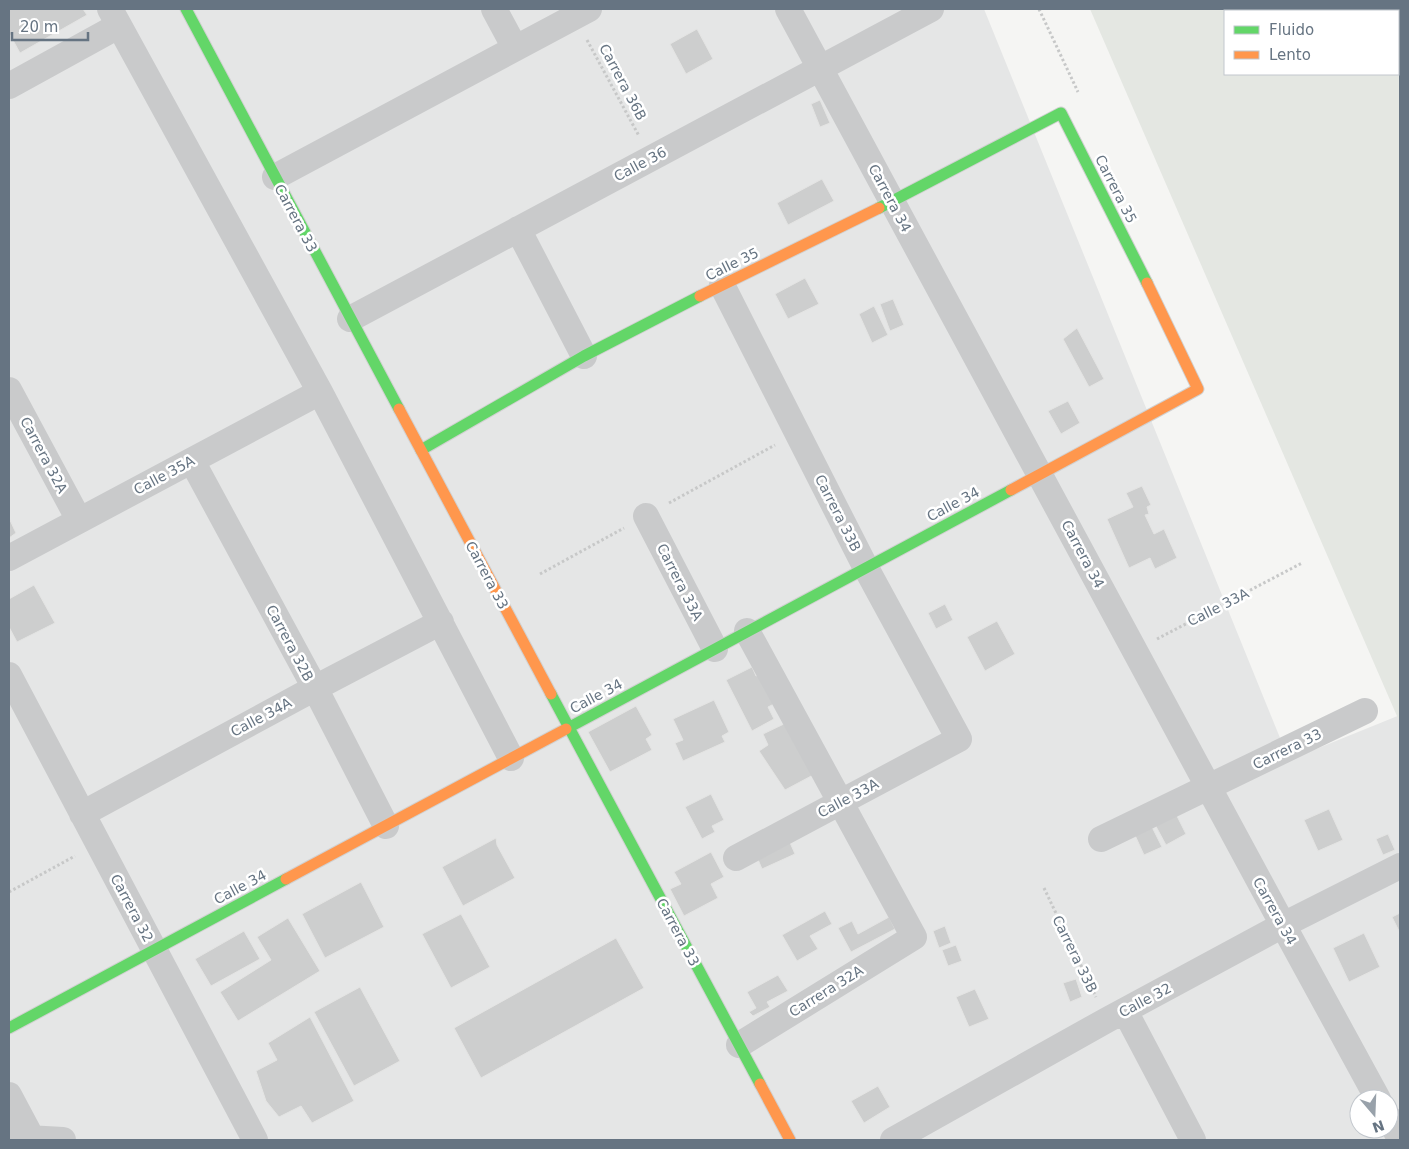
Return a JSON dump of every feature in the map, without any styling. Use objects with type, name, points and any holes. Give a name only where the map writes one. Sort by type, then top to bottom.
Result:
[{"type":"street","name":"Carrera 33","points":[[186,9],[790,1140]]},
{"type":"street","points":[[494,9],[515,48]]},
{"type":"street","name":"Carrera 34","points":[[788,9],[1373,1089]]},
{"type":"street","name":"Calle 36","points":[[350,319],[930,9]]},
{"type":"street","points":[[275,178],[582,13]]},
{"type":"street","points":[[9,86],[114,18],[320,392],[511,758]]},
{"type":"street","name":"Calle 35","points":[[421,450],[584,356],[722,285],[892,202],[1061,113]]},
{"type":"street","name":"Carrera 35","points":[[1061,113],[1198,389]]},
{"type":"street","points":[[518,229],[584,356]]},
{"type":"street","name":"Carrera 33B","points":[[722,285],[866,568],[959,739]]},
{"type":"street","name":"Calle 34","points":[[9,1028],[1198,389]]},
{"type":"street","name":"Carrera 32A","points":[[9,390],[78,520]]},
{"type":"street","name":"Calle 35A","points":[[9,558],[320,392]]},
{"type":"street","name":"Carrera 32B","points":[[192,461],[315,688],[386,826]]},
{"type":"street","name":"Carrera 33A","points":[[646,516],[715,649]]},
{"type":"street","name":"Calle 34A","points":[[82,814],[441,622]]},
{"type":"street","points":[[747,631],[841,802]]},
{"type":"street","name":"Carrera 32","points":[[9,675],[254,1140]]},
{"type":"street","name":"Carrera 33","points":[[1209,788],[1365,711]]},
{"type":"street","name":"Calle 33A","points":[[736,858],[959,739]]},
{"type":"street","points":[[1101,839],[1209,788]]},
{"type":"street","name":"Carrera 32A","points":[[739,1045],[914,937],[841,802]]},
{"type":"street","name":"Calle 32","points":[[893,1140],[1283,925],[1400,866]]},
{"type":"street","points":[[1116,1016],[1193,1140]]},
{"type":"street","points":[[9,1095],[33,1140]]},
{"type":"street","points":[[9,1137],[63,1140]]},
{"type":"path","points":[[1039,9],[1079,93],[1079,98],[1074,106],[1061,113]]},
{"type":"path","name":"Carrera 36B","points":[[582,13],[651,158]]},
{"type":"path","name":"Calle 33A","points":[[1134,650],[1302,563]]},
{"type":"path","points":[[9,892],[98,844]]},
{"type":"path","name":"Carrera 33B","points":[[1044,888],[1116,1016]]},
{"type":"shaded area","points":[[9,9],[984,9],[1289,760],[1400,715],[1400,1140],[9,1140]]},
{"type":"shaded area","points":[[1090,9],[1400,9],[1400,723]]},
{"type":"building","points":[[9,9],[83,9],[87,15],[20,53],[9,33]]},
{"type":"building","points":[[697,29],[713,59],[686,74],[670,44]]},
{"type":"building","points":[[820,100],[830,123],[820,127],[811,104]]},
{"type":"building","points":[[822,179],[834,201],[788,225],[777,203]]},
{"type":"building","points":[[805,278],[819,304],[788,319],[775,294]]},
{"type":"building","points":[[893,299],[904,325],[890,331],[880,304]]},
{"type":"building","points":[[874,306],[888,335],[872,343],[859,314]]},
{"type":"building","points":[[1077,328],[1104,379],[1089,387],[1063,339]]},
{"type":"building","points":[[1068,401],[1080,423],[1061,434],[1048,411]]},
{"type":"building","points":[[1142,486],[1151,505],[1147,507],[1149,514],[1145,515],[1154,534],[1164,529],[1177,558],[1155,569],[1150,558],[1129,568],[1107,519],[1133,507],[1126,493]]},
{"type":"building","points":[[9,518],[16,533],[9,538]]},
{"type":"building","points":[[34,585],[55,623],[17,642],[9,627],[9,599]]},
{"type":"building","points":[[945,604],[953,620],[936,629],[928,613]]},
{"type":"building","points":[[997,621],[1015,654],[985,671],[967,637]]},
{"type":"building","points":[[752,667],[756,676],[761,674],[776,703],[768,707],[774,719],[752,731],[726,680]]},
{"type":"building","points":[[714,700],[729,732],[722,736],[725,742],[683,761],[675,743],[683,740],[673,719]]},
{"type":"building","points":[[636,706],[652,735],[646,739],[652,750],[610,772],[588,732]]},
{"type":"building","points":[[788,722],[815,774],[785,790],[759,751],[768,745],[763,734]]},
{"type":"building","points":[[711,794],[724,820],[712,826],[715,832],[702,839],[685,807]]},
{"type":"building","points":[[1173,808],[1186,834],[1166,845],[1152,819]]},
{"type":"building","points":[[1329,809],[1343,840],[1318,851],[1304,820]]},
{"type":"building","points":[[1151,825],[1162,847],[1144,855],[1134,833]]},
{"type":"building","points":[[784,829],[795,854],[762,869],[751,843]]},
{"type":"building","points":[[1388,834],[1395,850],[1383,855],[1376,839]]},
{"type":"building","points":[[496,838],[497,845],[515,878],[463,906],[442,867]]},
{"type":"building","points":[[711,852],[724,877],[711,884],[718,898],[684,916],[670,889],[681,884],[674,872]]},
{"type":"building","points":[[361,882],[384,927],[325,958],[302,914]]},
{"type":"building","points":[[825,911],[832,924],[810,936],[818,949],[797,961],[782,935]]},
{"type":"building","points":[[1400,913],[1400,933],[1392,917]]},
{"type":"building","points":[[461,914],[490,967],[451,988],[422,934]]},
{"type":"building","points":[[889,917],[895,929],[851,952],[838,928],[852,921],[858,934]]},
{"type":"building","points":[[288,918],[320,971],[238,1021],[220,992],[271,960],[257,937]]},
{"type":"building","points":[[945,926],[951,943],[939,948],[933,931]]},
{"type":"building","points":[[244,931],[260,959],[211,986],[195,959]]},
{"type":"building","points":[[1364,933],[1380,967],[1349,982],[1333,948]]},
{"type":"building","points":[[616,938],[644,988],[481,1078],[454,1028]]},
{"type":"building","points":[[956,945],[962,961],[948,966],[942,950]]},
{"type":"building","points":[[778,975],[788,991],[767,1002],[770,1007],[753,1016],[749,1012],[756,1008],[747,992]]},
{"type":"building","points":[[1076,979],[1082,997],[1070,1002],[1063,983]]},
{"type":"building","points":[[360,987],[400,1061],[354,1086],[314,1012]]},
{"type":"building","points":[[975,989],[989,1019],[969,1027],[956,997]]},
{"type":"building","points":[[310,1017],[354,1101],[312,1123],[301,1106],[279,1117],[266,1101],[256,1071],[277,1060],[268,1043]]},
{"type":"building","points":[[878,1086],[890,1107],[864,1123],[851,1101]]},
{"type":"traffic: fast","points":[[186,9],[399,409]]},
{"type":"traffic: fast","points":[[879,208],[1061,113],[1147,283]]},
{"type":"traffic: fast","points":[[421,450],[584,356],[700,296]]},
{"type":"traffic: fast","points":[[566,729],[1011,490]]},
{"type":"traffic: fast","points":[[551,694],[760,1084]]},
{"type":"traffic: fast","points":[[9,1028],[286,879]]},
{"type":"traffic: slow","points":[[700,296],[879,208]]},
{"type":"traffic: slow","points":[[1011,490],[1198,389],[1147,283]]},
{"type":"traffic: slow","points":[[399,409],[551,694]]},
{"type":"traffic: slow","points":[[286,879],[566,729]]},
{"type":"traffic: slow","points":[[760,1084],[790,1140]]}]
